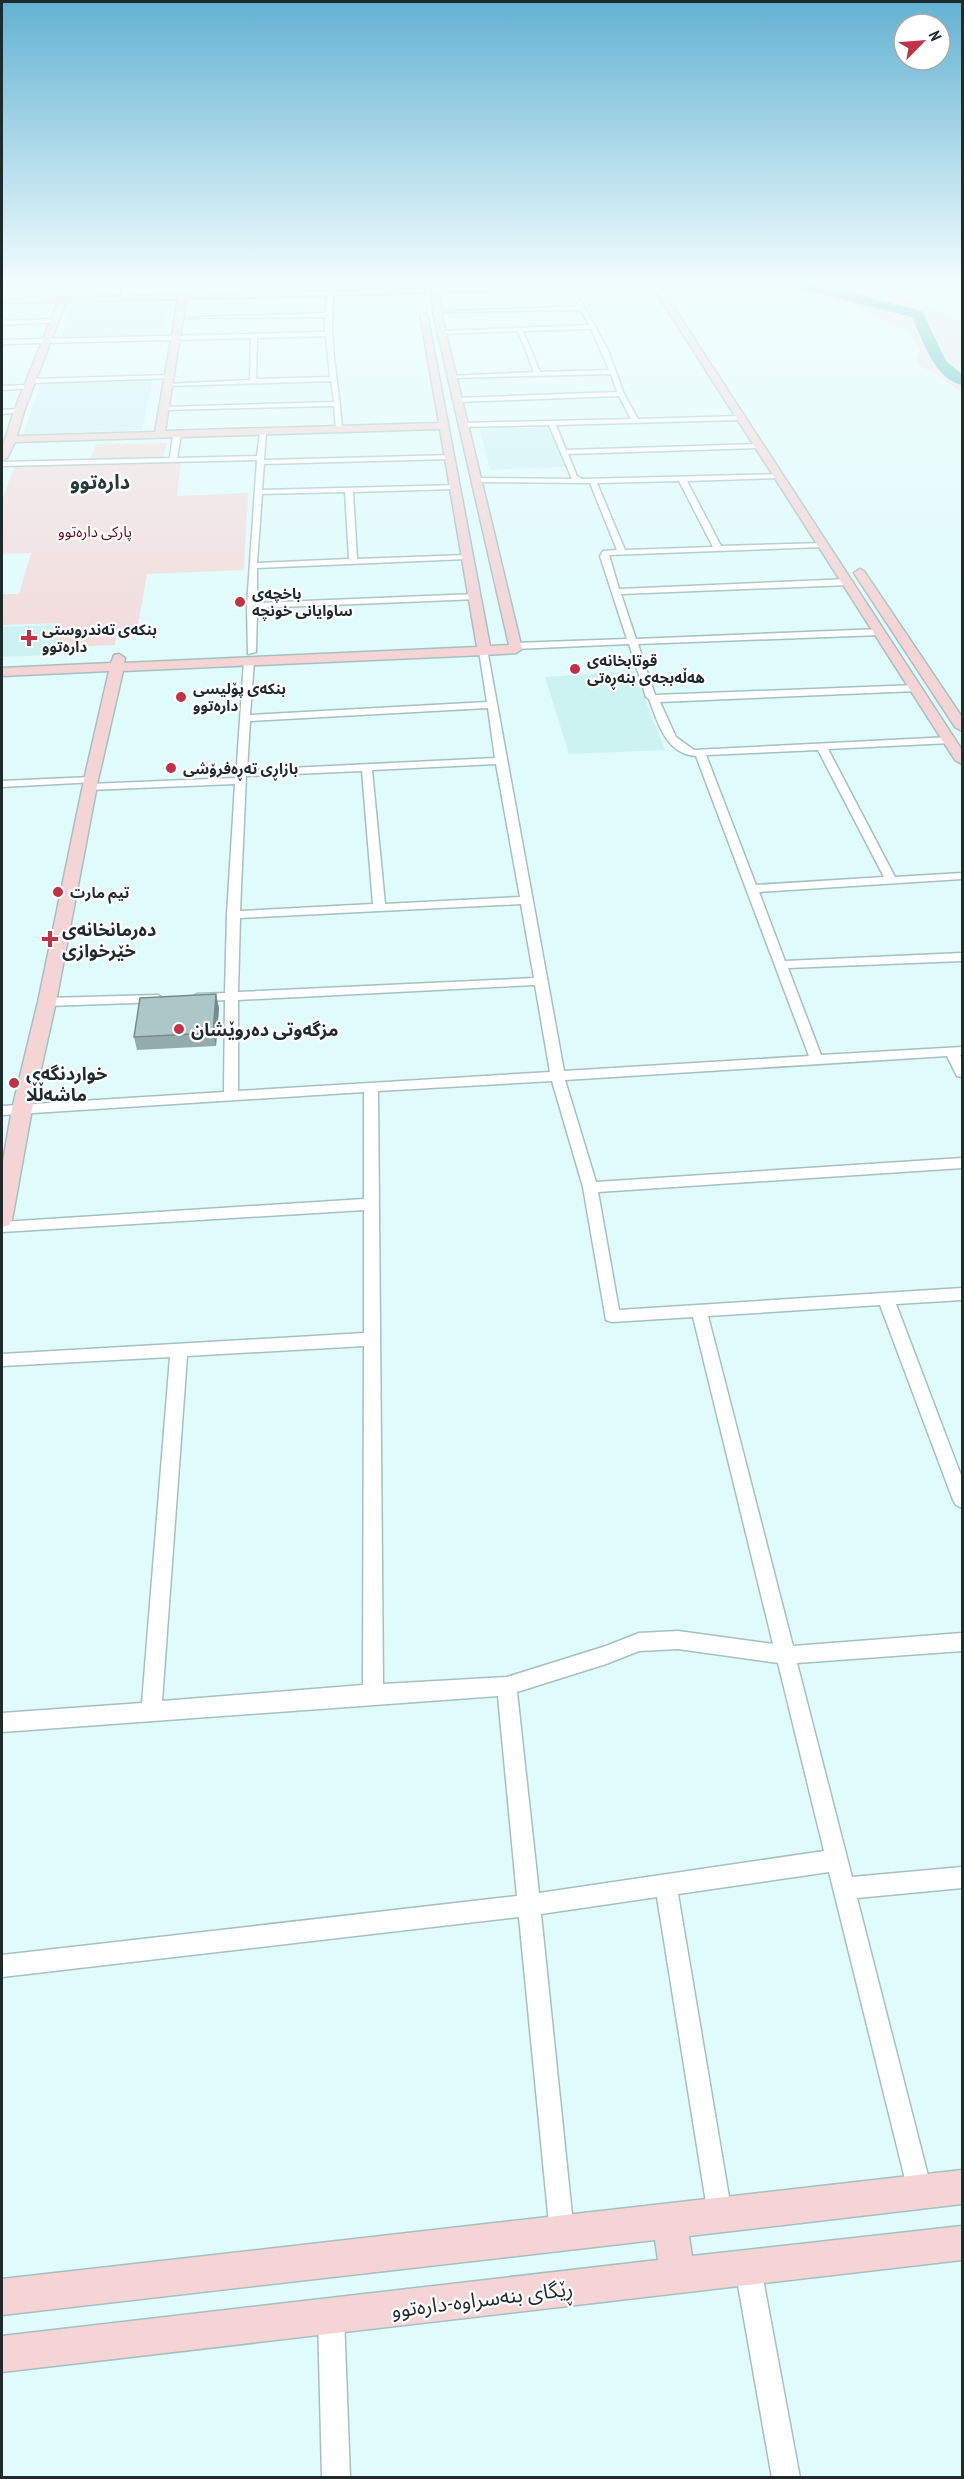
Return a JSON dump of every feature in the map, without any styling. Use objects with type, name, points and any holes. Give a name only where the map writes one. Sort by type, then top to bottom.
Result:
[{"type":"street","points":[[2,459],[26,396]]},
{"type":"street","points":[[159,436],[167,396]]},
{"type":"street","points":[[337,396],[339,430]]},
{"type":"street","points":[[438,396],[475,597],[525,900],[558,1077],[590,1186],[612,1316],[963,1293]]},
{"type":"street","points":[[457,396],[462,425],[515,645]]},
{"type":"street","points":[[458,400],[575,396]]},
{"type":"street","points":[[622,396],[635,420]]},
{"type":"street","points":[[726,396],[963,760]]},
{"type":"street","points":[[165,409],[339,404]]},
{"type":"street","points":[[2,412],[20,411]]},
{"type":"street","points":[[462,425],[740,418]]},
{"type":"street","points":[[552,423],[574,477],[581,481]]},
{"type":"street","points":[[8,440],[444,426]]},
{"type":"street","points":[[231,1096],[230,997],[233,915],[263,432]]},
{"type":"street","points":[[173,460],[177,435]]},
{"type":"street","points":[[565,452],[759,446]]},
{"type":"street","points":[[2,464],[450,457]]},
{"type":"street","points":[[259,492],[456,487],[477,483],[779,476]]},
{"type":"street","points":[[682,479],[718,548]]},
{"type":"street","points":[[594,482],[622,552]]},
{"type":"street","points":[[349,489],[353,562]]},
{"type":"street","points":[[824,544],[606,553],[604,556],[618,592],[651,697],[675,745],[685,751],[700,753],[950,740]]},
{"type":"street","points":[[253,566],[466,557]]},
{"type":"street","points":[[837,564],[854,564],[963,727]]},
{"type":"street","points":[[618,592],[849,582]]},
{"type":"street","points":[[251,606],[475,597]]},
{"type":"street","points":[[2,663],[118,662],[880,632]]},
{"type":"street","points":[[2,672],[118,662]]},
{"type":"street","points":[[2,1220],[22,1108],[47,1002],[90,784],[118,662]]},
{"type":"street","points":[[654,699],[916,688]]},
{"type":"street","points":[[244,718],[493,705]]},
{"type":"street","points":[[822,747],[891,880]]},
{"type":"street","points":[[700,753],[817,1061]]},
{"type":"street","points":[[2,784],[90,784],[242,777],[367,767],[501,761]]},
{"type":"street","points":[[367,767],[379,908]]},
{"type":"street","points":[[753,889],[963,876]]},
{"type":"street","points":[[233,915],[525,900]]},
{"type":"street","points":[[780,965],[963,957]]},
{"type":"street","points":[[47,1002],[230,997],[541,981]]},
{"type":"street","points":[[2,1110],[957,1051],[963,1073]]},
{"type":"street","points":[[371,1088],[373,1694]]},
{"type":"street","points":[[590,1186],[963,1162]]},
{"type":"street","points":[[2,1227],[372,1204]]},
{"type":"street","points":[[886,1299],[963,1500]]},
{"type":"street","points":[[699,1311],[921,2191]]},
{"type":"street","points":[[2,1360],[372,1339]]},
{"type":"street","points":[[151,1712],[178,1351]]},
{"type":"street","points":[[2,1723],[373,1694],[507,1686],[606,1655],[639,1642],[678,1640],[785,1655],[963,1642]]},
{"type":"street","points":[[507,1686],[562,2234]]},
{"type":"street","points":[[2,1966],[530,1905],[836,1860]]},
{"type":"street","points":[[843,1889],[963,1878]]},
{"type":"street","points":[[666,1886],[720,2215]]},
{"type":"street","points":[[2,2297],[963,2187]]},
{"type":"street","points":[[669,2221],[678,2276]]},
{"type":"street","name":"ڕێگای بنەسراوە-دارەتوو","points":[[2,2354],[963,2243]]},
{"type":"street","points":[[748,2268],[786,2478]]},
{"type":"street","points":[[331,2316],[336,2478]]},
{"type":"shaded area","points":[[36,396],[149,396],[142,430],[23,434]]},
{"type":"shaded area","points":[[549,427],[565,467],[490,470],[480,429]]},
{"type":"shaded area","name":"بنکەی تەندروستی دارەتوو","points":[[60,625],[53,651],[49,651],[48,655],[2,657],[2,627]]},
{"type":"shaded area","points":[[634,671],[665,750],[569,754],[545,677]]},
{"type":"green space","points":[[167,443],[163,458],[90,460],[96,444]]},
{"type":"green space","name":"پارکی دارەتوو","points":[[181,462],[177,496],[248,493],[244,570],[147,574],[137,630],[116,633],[115,645],[54,648],[60,623],[2,625],[2,594],[19,594],[31,553],[2,554],[2,500],[15,465]]},
{"type":"building","name":"مزگەوتی دەروێشان","points":[[216,994],[213,1033],[134,1037],[140,998]]},
{"type":"place","name":"باخچەی ساوایانی خونچە","points":[[240,602]]},
{"type":"place","name":"بنکەی تەندروستی دارەتوو","points":[[29,638]]},
{"type":"place","name":"قوتابخانەی هەڵەبجەی بنەڕەتی","points":[[575,669]]},
{"type":"place","name":"بنکەی پۆلیسی دارەتوو","points":[[181,697]]},
{"type":"place","name":"بازاڕی تەڕەفرۆشی","points":[[171,768]]},
{"type":"place","name":"تیم مارت","points":[[58,892]]},
{"type":"place","name":"دەرمانخانەی خێرخوازی","points":[[50,939]]},
{"type":"place","name":"مزگەوتی دەروێشان","points":[[179,1029]]},
{"type":"place","name":"خواردنگەی ماشەڵڵا","points":[[14,1083]]},
{"type":"district","name":"دارەتوو","points":[[100,482]]}]
